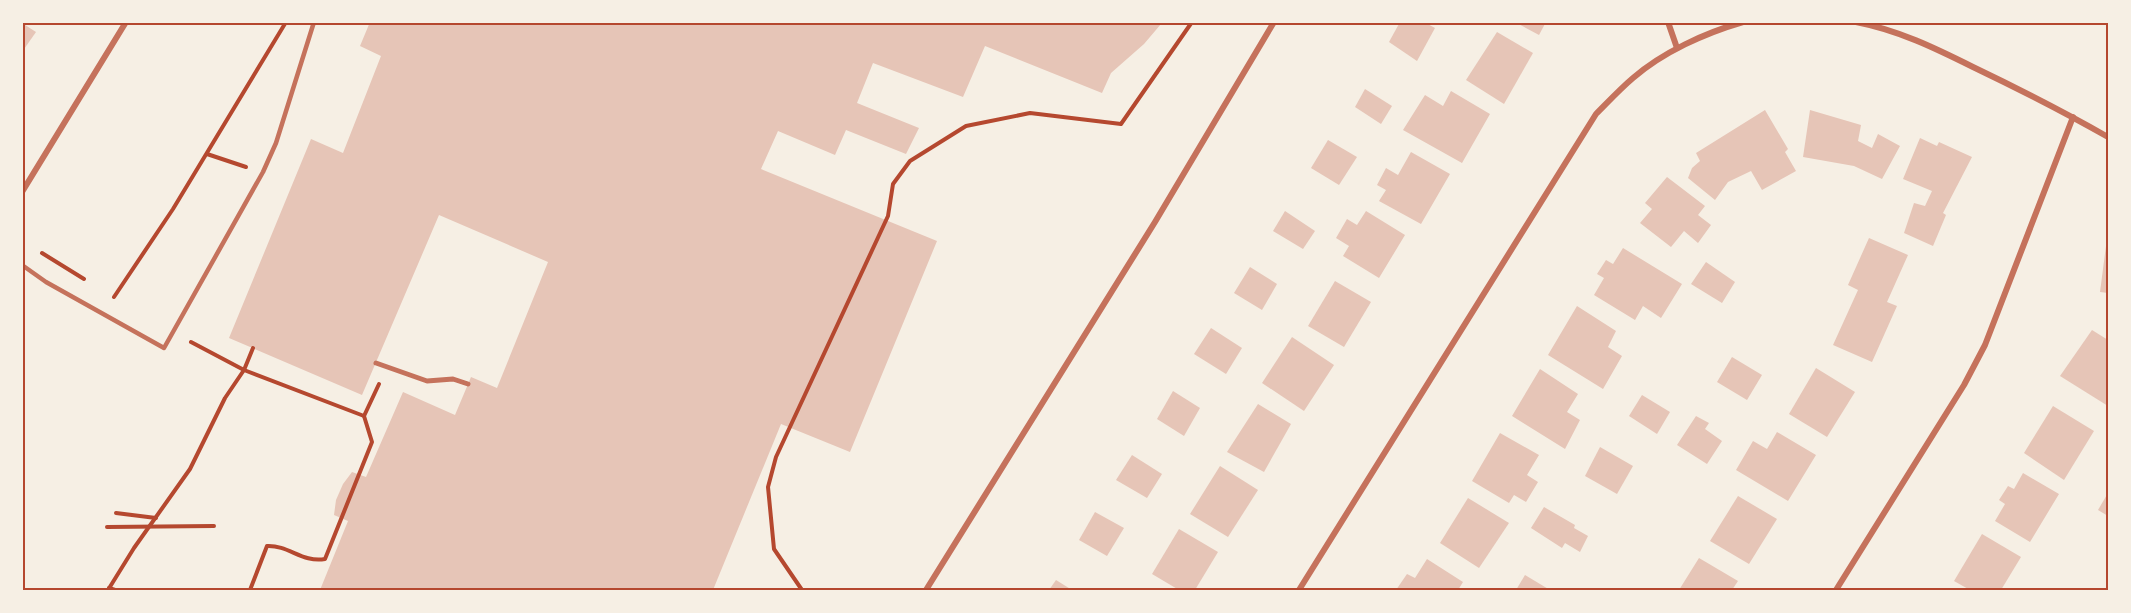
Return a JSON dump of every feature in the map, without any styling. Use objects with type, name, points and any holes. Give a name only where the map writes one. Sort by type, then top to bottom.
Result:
[{"type":"street","points":[[22,192],[126,22]]},
{"type":"street","points":[[926,591],[1155,222],[1274,22]]},
{"type":"street","points":[[1668,22],[1677,48]]},
{"type":"street","points":[[1299,591],[1596,114],[1634,77],[1677,48],[1725,27],[1743,22]]},
{"type":"street","points":[[1856,22],[1902,34],[1929,46],[2109,137]]},
{"type":"street","points":[[1836,591],[1964,385],[1985,345],[2073,117]]},
{"type":"street","points":[[375,363],[427,381],[453,379],[468,384]]},
{"type":"lane","points":[[22,265],[46,282],[164,348],[263,172],[276,143],[314,22]]},
{"type":"path","points":[[114,297],[173,209],[286,22]]},
{"type":"path","points":[[802,591],[774,549],[768,487],[776,457],[888,216],[893,184],[910,161],[966,126],[1030,113],[1121,124],[1192,22]]},
{"type":"path","points":[[207,154],[263,172]]},
{"type":"path","points":[[41,253],[86,280]]},
{"type":"path","points":[[105,291],[124,302]]},
{"type":"path","points":[[191,342],[244,370],[364,416]]},
{"type":"path","points":[[115,591],[108,589],[190,469],[225,398],[244,370],[253,348]]},
{"type":"path","points":[[250,591],[267,546],[276,546],[313,561],[325,559],[372,442],[364,416],[387,367]]},
{"type":"path","points":[[116,513],[156,518]]},
{"type":"path","points":[[107,527],[214,526]]},
{"type":"building","points":[[370,22],[1159,22],[1161,24],[1144,44],[1111,73],[1102,93],[985,46],[963,97],[873,63],[857,103],[919,128],[906,154],[846,130],[835,155],[778,131],[761,169],[937,241],[850,452],[781,424],[713,590],[320,590],[348,521],[334,515],[336,500],[343,484],[352,472],[366,477],[403,392],[455,415],[471,377],[497,388],[548,262],[439,215],[362,395],[229,338],[311,139],[343,153],[381,56],[360,46]]},
{"type":"building","points":[[1400,22],[1424,22],[1435,28],[1417,61],[1389,42]]},
{"type":"building","points":[[1515,22],[1546,22],[1539,35]]},
{"type":"building","points":[[22,23],[36,32],[22,52]]},
{"type":"building","points":[[1497,32],[1533,53],[1504,104],[1466,80]]},
{"type":"building","points":[[1365,89],[1392,106],[1381,124],[1355,107]]},
{"type":"building","points":[[1451,91],[1490,114],[1462,163],[1403,130],[1425,95],[1443,106]]},
{"type":"building","points":[[1765,110],[1788,149],[1785,152],[1796,171],[1762,190],[1751,171],[1728,182],[1715,200],[1688,178],[1692,168],[1700,161],[1696,153]]},
{"type":"building","points":[[1810,110],[1861,125],[1858,141],[1872,148],[1878,134],[1900,146],[1882,179],[1854,166],[1803,157]]},
{"type":"building","points":[[1920,138],[1937,146],[1939,142],[1972,157],[1943,213],[1946,215],[1933,246],[1904,233],[1914,203],[1925,206],[1932,191],[1903,179]]},
{"type":"building","points":[[1328,140],[1357,157],[1339,185],[1311,168]]},
{"type":"building","points":[[1411,152],[1450,174],[1421,224],[1379,201],[1386,190],[1377,185],[1386,168],[1398,175]]},
{"type":"building","points":[[1667,177],[1705,206],[1698,215],[1711,225],[1698,243],[1684,231],[1671,247],[1640,223],[1652,209],[1645,203]]},
{"type":"building","points":[[1285,211],[1315,231],[1303,249],[1273,231]]},
{"type":"building","points":[[1366,211],[1405,235],[1379,278],[1343,256],[1349,246],[1336,238],[1347,219],[1357,225]]},
{"type":"building","points":[[1869,238],[1908,255],[1887,302],[1897,306],[1872,362],[1833,345],[1858,290],[1848,285]]},
{"type":"building","points":[[2106,246],[2108,247],[2108,293],[2100,292]]},
{"type":"building","points":[[1623,248],[1682,284],[1661,318],[1643,306],[1635,320],[1594,295],[1604,278],[1597,274],[1606,260],[1613,264]]},
{"type":"building","points":[[1706,262],[1735,282],[1722,303],[1691,284]]},
{"type":"building","points":[[1250,267],[1277,284],[1262,310],[1234,293]]},
{"type":"building","points":[[1335,281],[1371,302],[1344,347],[1308,326]]},
{"type":"building","points":[[1577,306],[1616,331],[1608,347],[1622,356],[1603,389],[1548,355]]},
{"type":"building","points":[[1211,328],[1242,348],[1226,374],[1194,354]]},
{"type":"building","points":[[2092,330],[2108,340],[2108,406],[2060,376]]},
{"type":"building","points":[[1292,337],[1334,365],[1304,411],[1262,383]]},
{"type":"building","points":[[1732,357],[1762,375],[1747,400],[1717,382]]},
{"type":"building","points":[[1816,368],[1855,392],[1827,437],[1789,414]]},
{"type":"building","points":[[1540,369],[1578,394],[1567,412],[1580,420],[1565,449],[1512,416]]},
{"type":"building","points":[[1173,391],[1200,408],[1184,436],[1157,419]]},
{"type":"building","points":[[1642,395],[1670,412],[1657,434],[1629,416]]},
{"type":"building","points":[[1258,404],[1291,424],[1264,472],[1227,452]]},
{"type":"building","points":[[2053,406],[2094,431],[2064,480],[2024,453]]},
{"type":"building","points":[[1696,416],[1709,423],[1705,429],[1722,441],[1707,464],[1677,445]]},
{"type":"building","points":[[1777,432],[1816,455],[1788,501],[1736,470],[1753,441],[1767,449]]},
{"type":"building","points":[[1500,433],[1539,455],[1527,475],[1538,482],[1526,502],[1514,495],[1509,503],[1472,481]]},
{"type":"building","points":[[1600,447],[1633,466],[1617,494],[1585,476]]},
{"type":"building","points":[[1132,455],[1162,474],[1147,498],[1116,480]]},
{"type":"building","points":[[1220,466],[1258,490],[1228,537],[1190,514]]},
{"type":"building","points":[[2023,473],[2059,494],[2030,542],[1995,521],[2005,504],[1999,500],[2008,486],[2014,489]]},
{"type":"building","points":[[2108,493],[2108,516],[2098,510]]},
{"type":"building","points":[[1738,496],[1777,519],[1749,564],[1710,541]]},
{"type":"building","points":[[1468,498],[1509,523],[1479,568],[1440,543]]},
{"type":"building","points":[[1544,507],[1575,525],[1574,528],[1588,536],[1580,552],[1565,543],[1562,548],[1531,528]]},
{"type":"building","points":[[1095,512],[1124,528],[1107,556],[1079,540]]},
{"type":"building","points":[[1179,529],[1218,552],[1195,590],[1179,590],[1152,574]]},
{"type":"building","points":[[1982,534],[2021,557],[2001,590],[1970,590],[1954,581]]},
{"type":"building","points":[[1699,558],[1738,581],[1732,590],[1679,590]]},
{"type":"building","points":[[1427,559],[1463,582],[1458,590],[1396,590],[1407,574],[1415,578]]},
{"type":"building","points":[[1525,575],[1550,590],[1516,590]]},
{"type":"building","points":[[1056,580],[1072,590],[1049,590]]}]
